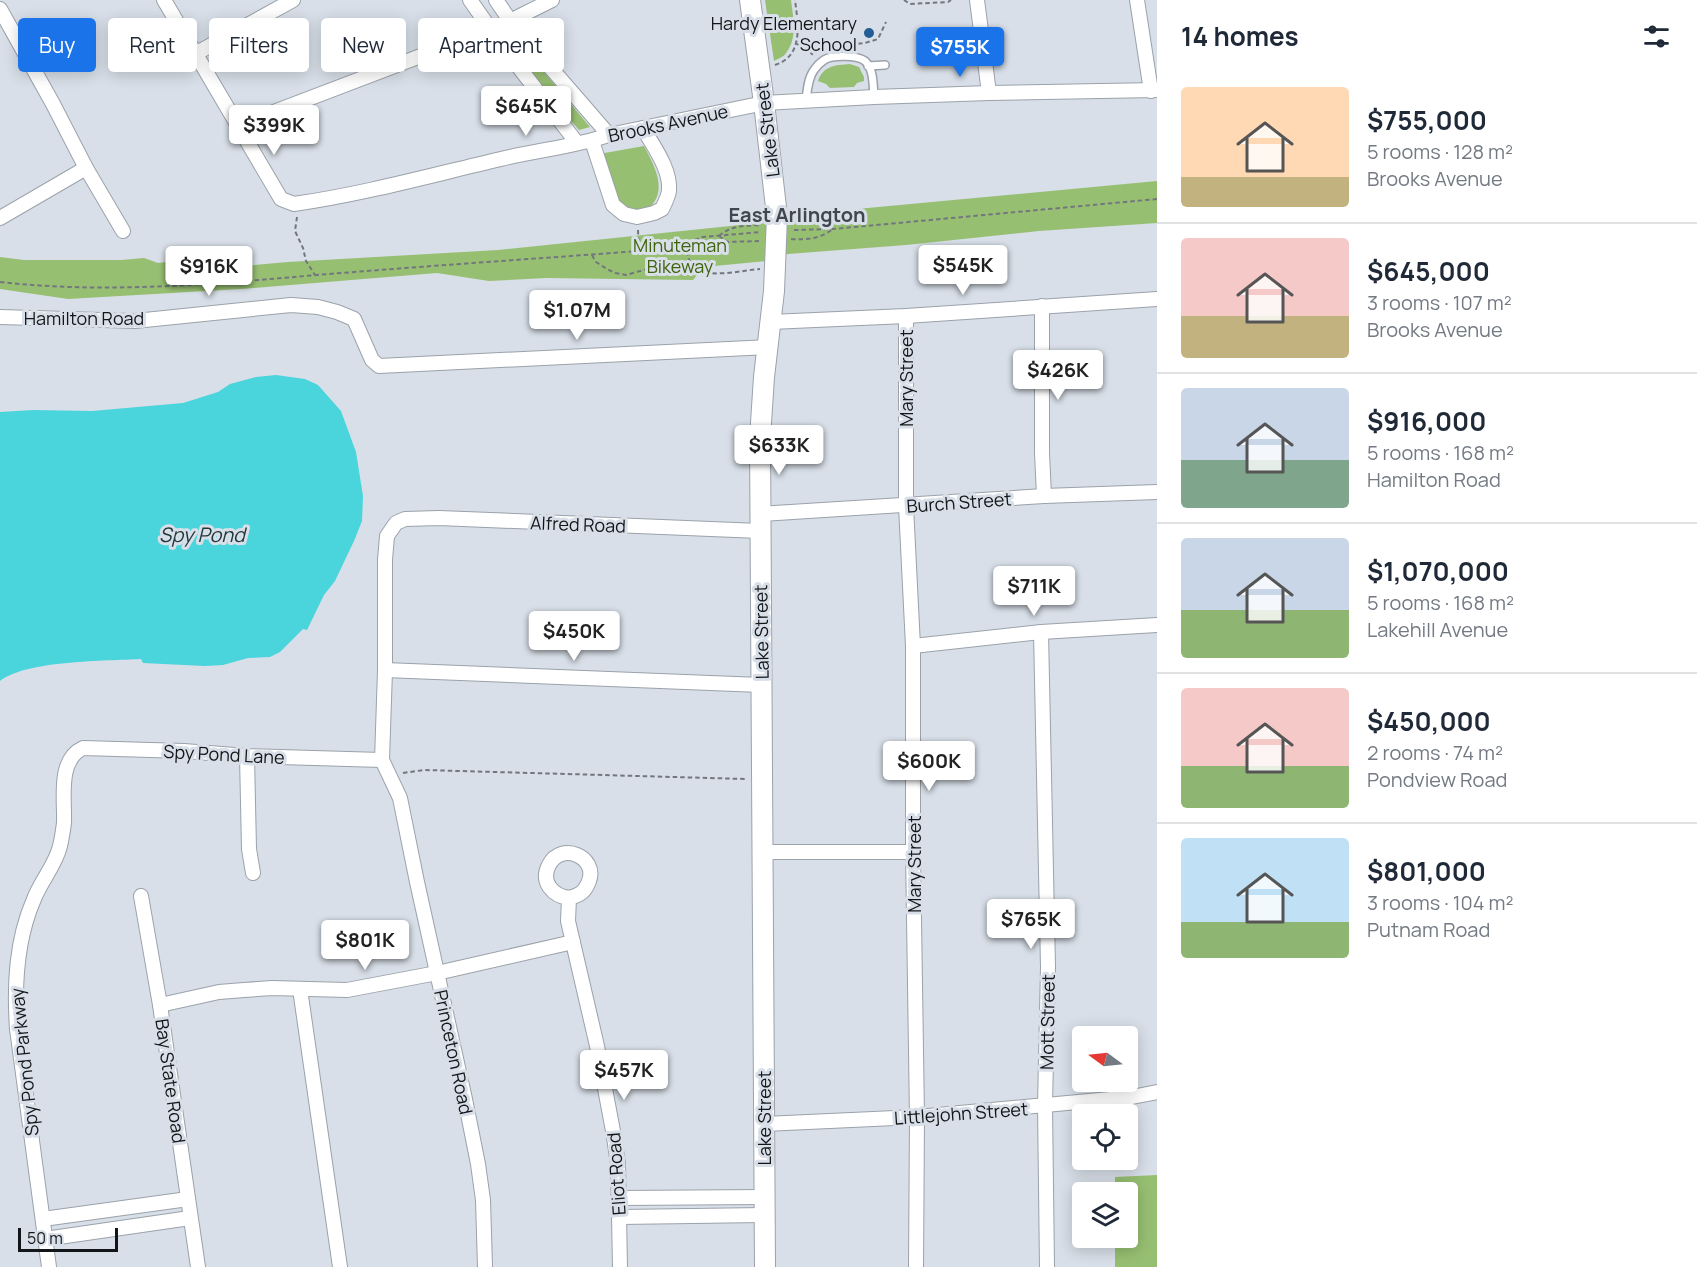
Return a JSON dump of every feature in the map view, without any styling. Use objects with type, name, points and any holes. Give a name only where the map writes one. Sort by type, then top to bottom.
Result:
[{"type":"main road","name":"Lake Street","points":[[750,0],[777,216],[775,268],[760,438],[765,1267]]},
{"type":"street","points":[[164,0],[174,18]]},
{"type":"street","points":[[197,53],[293,0]]},
{"type":"street","points":[[470,0],[482,18]]},
{"type":"street","points":[[496,0],[508,18]]},
{"type":"street","points":[[518,18],[552,0]]},
{"type":"street","points":[[977,0],[989,93]]},
{"type":"street","points":[[1137,0],[1154,91]]},
{"type":"street","points":[[1,12],[123,231]]},
{"type":"street","points":[[197,57],[281,199],[296,210]]},
{"type":"street","points":[[237,126],[418,57]]},
{"type":"street","points":[[523,72],[577,143]]},
{"type":"street","points":[[554,72],[609,135]]},
{"type":"street","name":"Brooks Avenue","points":[[296,210],[328,198],[764,103],[874,96],[1154,91]]},
{"type":"street","points":[[592,141],[613,205],[624,214],[638,217],[654,213],[662,209],[669,192],[669,182],[643,128]]},
{"type":"street","points":[[0,218],[86,168]]},
{"type":"street","points":[[770,322],[906,316],[1157,299]]},
{"type":"street","name":"Hamilton Road","points":[[0,317],[135,321],[291,305],[318,307],[354,320],[375,364],[387,367],[768,347]]},
{"type":"street","points":[[1042,306],[1044,496]]},
{"type":"street","name":"Mary Street","points":[[906,316],[906,506],[913,646],[916,1267]]},
{"type":"street","name":"Burch Street","points":[[760,523],[906,506],[1044,496],[1157,492]]},
{"type":"street","name":"Alfred Road","points":[[396,523],[405,519],[439,518],[760,523]]},
{"type":"street","name":"Princeton Road","points":[[396,523],[387,536],[385,547],[382,760],[400,798],[478,1164],[483,1200],[485,1267]]},
{"type":"street","points":[[913,646],[1041,632],[1157,625]]},
{"type":"street","name":"Mott Street","points":[[1041,632],[1047,967],[1045,1106],[1047,1267]]},
{"type":"street","points":[[385,669],[761,685]]},
{"type":"street","name":"Spy Pond Lane","points":[[70,759],[83,748],[382,760]]},
{"type":"street","points":[[247,756],[249,849],[253,873]]},
{"type":"street","name":"Spy Pond Parkway","points":[[50,1267],[17,1029],[16,964],[28,914],[59,849],[64,824],[66,771],[70,759]]},
{"type":"street","points":[[762,852],[914,852]]},
{"type":"street","name":"Bay State Road","points":[[141,896],[160,1005],[198,1267]]},
{"type":"street","name":"Eliot Road","points":[[569,898],[568,921],[597,1047],[618,1164],[620,1267]]},
{"type":"street","points":[[160,1005],[236,990],[272,988],[347,990],[437,973],[573,942]]},
{"type":"street","points":[[300,989],[339,1267]]},
{"type":"street","name":"Littlejohn Street","points":[[764,1124],[917,1117],[1132,1097],[1157,1092]]},
{"type":"street","points":[[619,1198],[764,1206]]},
{"type":"street","points":[[43,1219],[188,1199]]},
{"type":"street","points":[[620,1217],[764,1206]]},
{"type":"street","points":[[45,1239],[190,1218]]},
{"type":"lane","points":[[806,101],[813,70],[825,59],[848,56],[864,60],[868,66],[872,74],[874,96]]},
{"type":"lane","points":[[868,66],[885,65]]},
{"type":"path","points":[[769,66],[779,64],[790,56],[796,43],[798,37],[795,0]]},
{"type":"path","points":[[904,0],[910,4],[951,0]]},
{"type":"path","points":[[796,43],[807,48],[814,56]]},
{"type":"path","points":[[788,230],[833,229],[1157,199]]},
{"type":"path","points":[[296,210],[295,231],[306,261],[315,275]]},
{"type":"path","points":[[638,217],[639,251]]},
{"type":"path","points":[[788,222],[819,223],[833,229]]},
{"type":"path","points":[[719,236],[725,230],[762,225]]},
{"type":"path","points":[[788,239],[812,239],[824,236],[833,229]]},
{"type":"path","points":[[0,282],[91,288],[213,284],[639,251],[675,247],[704,237],[761,232]]},
{"type":"path","points":[[719,236],[728,242],[759,241]]},
{"type":"path","points":[[684,244],[690,261],[696,268]]},
{"type":"path","points":[[592,255],[596,262],[607,269],[615,273],[626,274],[661,265],[696,268],[710,274],[760,270]]},
{"type":"path","points":[[389,775],[424,770],[748,779]]},
{"type":"green space","points":[[765,0],[791,0],[794,27],[792,41],[785,54],[774,61]]},
{"type":"green space","points":[[850,64],[859,67],[864,77],[864,81],[857,83],[854,87],[830,88],[818,81],[826,69]]},
{"type":"green space","points":[[530,72],[544,72],[590,127],[579,130]]},
{"type":"green space","points":[[644,146],[659,184],[656,199],[651,206],[638,212],[621,208],[599,154]]},
{"type":"green space","name":"Minuteman Bikeway","points":[[1157,181],[1157,223],[1039,231],[906,245],[788,254],[767,261],[704,267],[693,280],[546,278],[489,281],[437,273],[241,289],[68,299],[0,289],[0,257],[24,260],[144,258],[158,263],[222,252],[222,268],[498,250],[769,222],[790,216],[846,210]]},
{"type":"green space","points":[[1157,1175],[1157,1267],[1115,1267],[1115,1248],[1138,1248],[1138,1182],[1115,1182],[1115,1177]]},
{"type":"water","name":"Spy Pond","points":[[276,375],[305,379],[318,385],[341,411],[356,452],[363,496],[362,521],[354,541],[335,581],[324,595],[307,630],[303,629],[280,652],[270,657],[248,658],[223,665],[143,663],[141,659],[88,661],[28,669],[0,681],[0,412],[92,411],[183,403],[218,392],[230,384],[256,377]]},
{"type":"place","name":"Hardy Elementary School","points":[[869,33]]},
{"type":"district","name":"East Arlington","points":[[797,214]]}]
